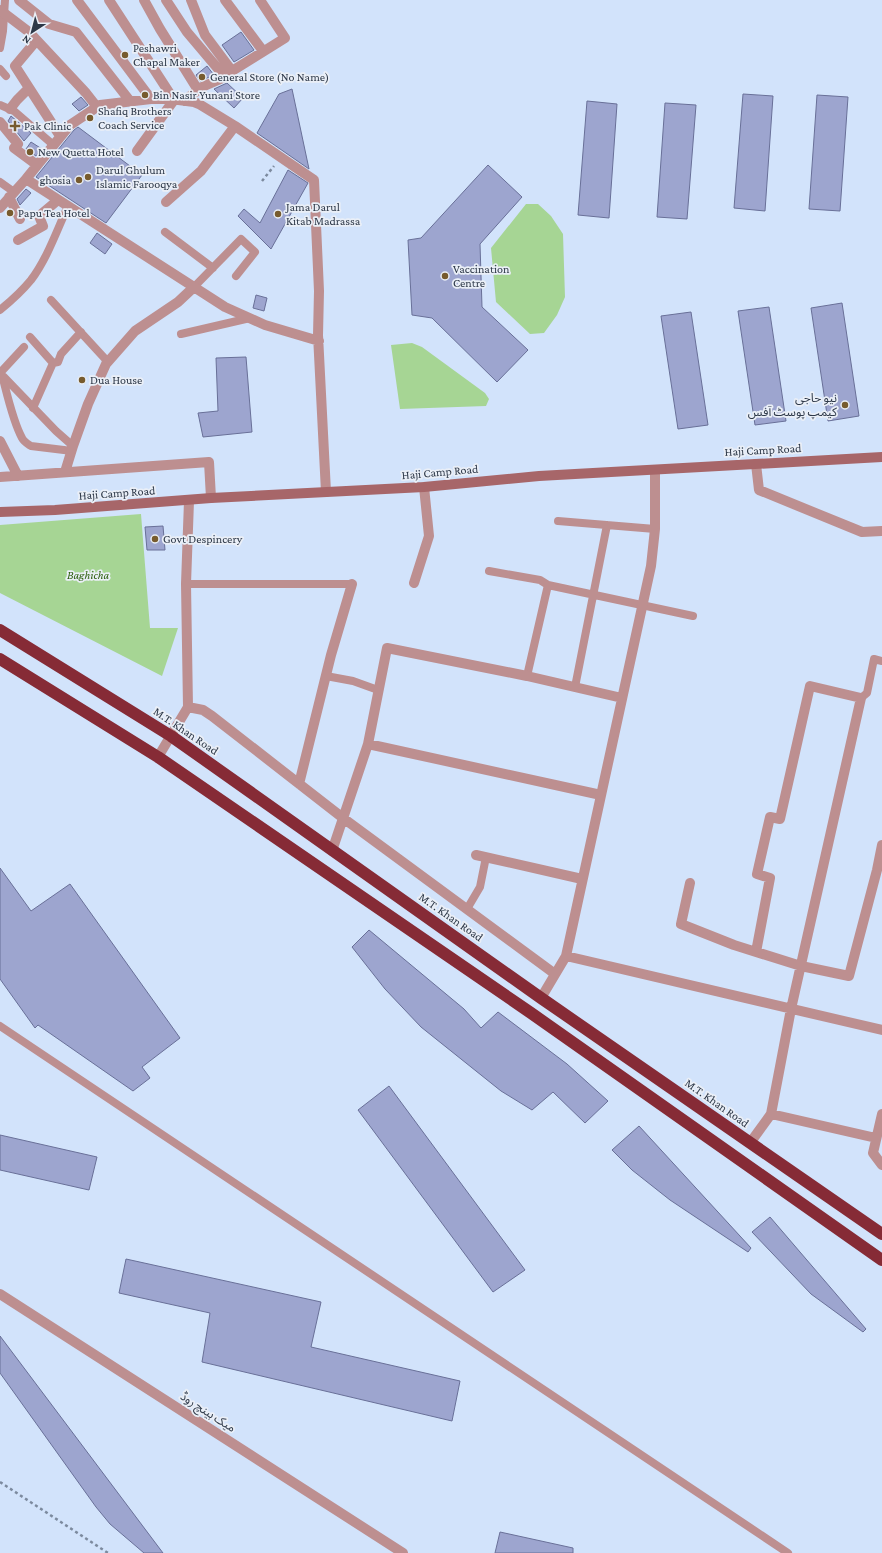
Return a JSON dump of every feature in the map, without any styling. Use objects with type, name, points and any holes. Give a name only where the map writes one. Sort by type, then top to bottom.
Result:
[{"type":"highway","name":"M.T. Khan Road","points":[[0,630],[171,736],[541,998],[882,1234]]},
{"type":"highway","points":[[0,659],[158,757],[532,1012],[882,1260]]},
{"type":"street","points":[[19,0],[49,24],[76,32],[130,101]]},
{"type":"street","points":[[77,0],[151,99]]},
{"type":"street","points":[[109,0],[179,100]]},
{"type":"street","points":[[144,0],[160,29],[198,90]]},
{"type":"street","points":[[166,0],[188,32],[228,74]]},
{"type":"street","points":[[191,0],[205,35],[228,74]]},
{"type":"street","points":[[225,0],[263,51]]},
{"type":"street","points":[[137,151],[179,100],[228,74],[285,38],[260,0]]},
{"type":"street","points":[[2,12],[29,32],[86,93],[97,108]]},
{"type":"street","points":[[36,40],[15,66],[60,136]]},
{"type":"street","points":[[29,88],[6,108],[0,121],[18,144],[14,148],[37,165]]},
{"type":"street","points":[[0,208],[70,125],[100,105],[151,99],[179,100],[199,104],[235,126],[314,180],[319,291],[318,341],[326,492]]},
{"type":"street","points":[[166,202],[201,171],[235,126]]},
{"type":"street","points":[[26,179],[225,307],[265,325],[318,341]]},
{"type":"street","points":[[11,195],[20,219]]},
{"type":"street","points":[[18,240],[43,226],[39,216],[58,200]]},
{"type":"street","points":[[65,472],[88,404],[108,362],[135,331],[178,302],[194,287]]},
{"type":"street","points":[[0,441],[10,457],[18,476]]},
{"type":"street","name":"Haji Camp Road","points":[[0,512],[189,501],[211,498],[424,487],[539,476],[882,457]]},
{"type":"street","points":[[0,477],[209,462],[211,498]]},
{"type":"street","points":[[756,464],[759,490],[862,532],[882,531]]},
{"type":"street","points":[[541,998],[566,956],[651,566],[655,529],[655,470]]},
{"type":"street","points":[[414,583],[429,536],[424,487]]},
{"type":"street","points":[[158,757],[188,707],[186,584],[189,501]]},
{"type":"street","points":[[300,784],[326,676],[352,584]]},
{"type":"street","points":[[332,851],[368,744],[387,648],[527,676],[622,698]]},
{"type":"street","points":[[750,1143],[771,1114],[791,1009],[861,698],[810,686],[780,819],[770,817],[757,874],[770,878],[756,952]]},
{"type":"street","points":[[188,707],[203,710],[212,716],[343,818],[555,974]]},
{"type":"street","points":[[368,744],[601,795]]},
{"type":"street","points":[[690,883],[681,924],[734,945],[801,966],[849,976],[877,870],[882,845]]},
{"type":"street","points":[[481,856],[582,879]]},
{"type":"street","points":[[566,956],[882,1030]]},
{"type":"street","points":[[771,1114],[876,1138]]},
{"type":"street","points":[[882,1114],[873,1153],[882,1166]]},
{"type":"street","name":"میک ہینچ روڈ","points":[[0,1294],[403,1553]]},
{"type":"lane","points":[[0,48],[4,31],[2,12],[6,0]]},
{"type":"lane","points":[[0,69],[6,76]]},
{"type":"lane","points":[[6,108],[50,142],[52,146]]},
{"type":"lane","points":[[0,182],[11,195]]},
{"type":"lane","points":[[0,310],[15,297],[34,276],[68,206]]},
{"type":"lane","points":[[165,232],[213,268]]},
{"type":"lane","points":[[194,287],[241,239],[255,252],[236,276]]},
{"type":"lane","points":[[51,300],[108,362]]},
{"type":"lane","points":[[181,334],[250,318]]},
{"type":"lane","points":[[33,408],[53,363],[58,362],[61,354],[81,332]]},
{"type":"lane","points":[[30,337],[53,363]]},
{"type":"lane","points":[[1,374],[24,346]]},
{"type":"lane","points":[[1,374],[72,448]]},
{"type":"lane","points":[[1,374],[14,416],[22,438],[26,443],[31,446],[72,448]]},
{"type":"lane","points":[[558,521],[655,529]]},
{"type":"lane","points":[[575,687],[607,525]]},
{"type":"lane","points":[[489,571],[540,580],[548,585],[593,596],[693,616]]},
{"type":"lane","points":[[186,584],[352,584]]},
{"type":"lane","points":[[527,676],[548,585]]},
{"type":"lane","points":[[861,698],[867,693],[874,659],[882,661]]},
{"type":"lane","points":[[326,676],[353,681],[378,690]]},
{"type":"lane","points":[[467,909],[480,887],[481,856]]},
{"type":"lane","points":[[0,1026],[788,1553]]},
{"type":"path","points":[[262,181],[281,158]]},
{"type":"path","points":[[0,1482],[108,1553]]},
{"type":"green space","points":[[526,204],[538,204],[551,216],[563,234],[565,297],[557,315],[544,333],[530,334],[496,302],[491,248]]},
{"type":"green space","points":[[412,343],[422,347],[485,393],[489,399],[486,406],[400,409],[391,345]]},
{"type":"green space","name":"Baghicha","points":[[141,514],[150,628],[178,628],[162,676],[0,593],[0,525]]},
{"type":"building","points":[[241,32],[254,50],[234,62],[222,45]]},
{"type":"building","points":[[207,66],[214,75],[200,81],[196,75]]},
{"type":"building","points":[[227,83],[243,98],[234,108],[214,89]]},
{"type":"building","points":[[292,89],[309,169],[257,133],[279,94]]},
{"type":"building","points":[[743,94],[773,96],[765,211],[734,208]]},
{"type":"building","points":[[817,95],[848,97],[840,211],[809,209]]},
{"type":"building","points":[[81,97],[88,105],[79,111],[72,104]]},
{"type":"building","points":[[587,101],[617,104],[609,218],[578,215]]},
{"type":"building","points":[[665,103],[696,105],[687,219],[657,217]]},
{"type":"building","points":[[11,116],[31,133],[24,141],[8,121]]},
{"type":"building","name":"Darul Ghulum Islamic Farooqya","points":[[78,127],[142,175],[106,223],[36,177]]},
{"type":"building","points":[[31,142],[42,149],[36,156],[26,149]]},
{"type":"building","name":"Vaccination Centre","points":[[488,165],[522,197],[480,244],[482,307],[528,350],[497,382],[432,318],[412,315],[408,240],[421,238]]},
{"type":"building","name":"Jama Darul Kitab Madrassa","points":[[288,170],[308,183],[271,249],[238,216],[244,209],[260,223]]},
{"type":"building","points":[[26,189],[31,193],[20,205],[17,199]]},
{"type":"building","points":[[97,233],[112,244],[105,254],[90,243]]},
{"type":"building","points":[[256,295],[267,298],[264,311],[253,308]]},
{"type":"building","points":[[842,303],[859,416],[828,421],[811,308]]},
{"type":"building","points":[[769,307],[786,421],[755,425],[738,311]]},
{"type":"building","points":[[691,312],[708,425],[678,429],[661,316]]},
{"type":"building","points":[[246,357],[252,432],[203,437],[198,413],[218,411],[216,358]]},
{"type":"building","name":"Govt Despincery","points":[[163,526],[165,550],[147,550],[145,527]]},
{"type":"building","points":[[0,868],[31,911],[70,884],[180,1038],[142,1067],[150,1078],[133,1091],[38,1025],[35,1028],[0,979]]},
{"type":"building","points":[[369,930],[464,1009],[481,1028],[498,1012],[567,1064],[608,1101],[585,1123],[553,1092],[532,1110],[501,1091],[421,1027],[385,989],[352,947]]},
{"type":"building","points":[[389,1086],[525,1270],[493,1292],[358,1110]]},
{"type":"building","points":[[639,1126],[751,1248],[748,1252],[670,1200],[632,1170],[612,1150]]},
{"type":"building","points":[[0,1135],[97,1157],[89,1190],[0,1170]]},
{"type":"building","points":[[770,1217],[866,1329],[863,1332],[811,1294],[752,1232]]},
{"type":"building","points":[[126,1259],[321,1302],[311,1347],[460,1381],[452,1421],[202,1362],[210,1313],[119,1293]]},
{"type":"building","points":[[0,1336],[163,1553],[144,1553],[110,1524],[96,1507],[0,1373]]},
{"type":"building","points":[[500,1532],[573,1548],[573,1553],[495,1553]]},
{"type":"place","name":"Peshawri Chapal Maker","points":[[125,55]]},
{"type":"place","name":"General Store (No Name)","points":[[202,77]]},
{"type":"place","name":"Bin Nasir Yunani Store","points":[[145,95]]},
{"type":"place","name":"Shafiq Brothers Coach Service","points":[[90,118]]},
{"type":"place","name":"Pak Clinic","points":[[15,126]]},
{"type":"place","name":"New Quetta Hotel","points":[[30,152]]},
{"type":"place","name":"Darul Ghulum Islamic Farooqya","points":[[88,177]]},
{"type":"place","name":"ghosia","points":[[79,180]]},
{"type":"place","name":"Papu Tea Hotel","points":[[10,213]]},
{"type":"place","name":"Jama Darul Kitab Madrassa","points":[[278,214]]},
{"type":"place","name":"Vaccination Centre","points":[[445,276]]},
{"type":"place","name":"Dua House","points":[[82,380]]},
{"type":"place","name":"نیو حاجی کیمپ پوسٹ آفس","points":[[845,405]]},
{"type":"place","name":"Govt Despincery","points":[[155,539]]}]
